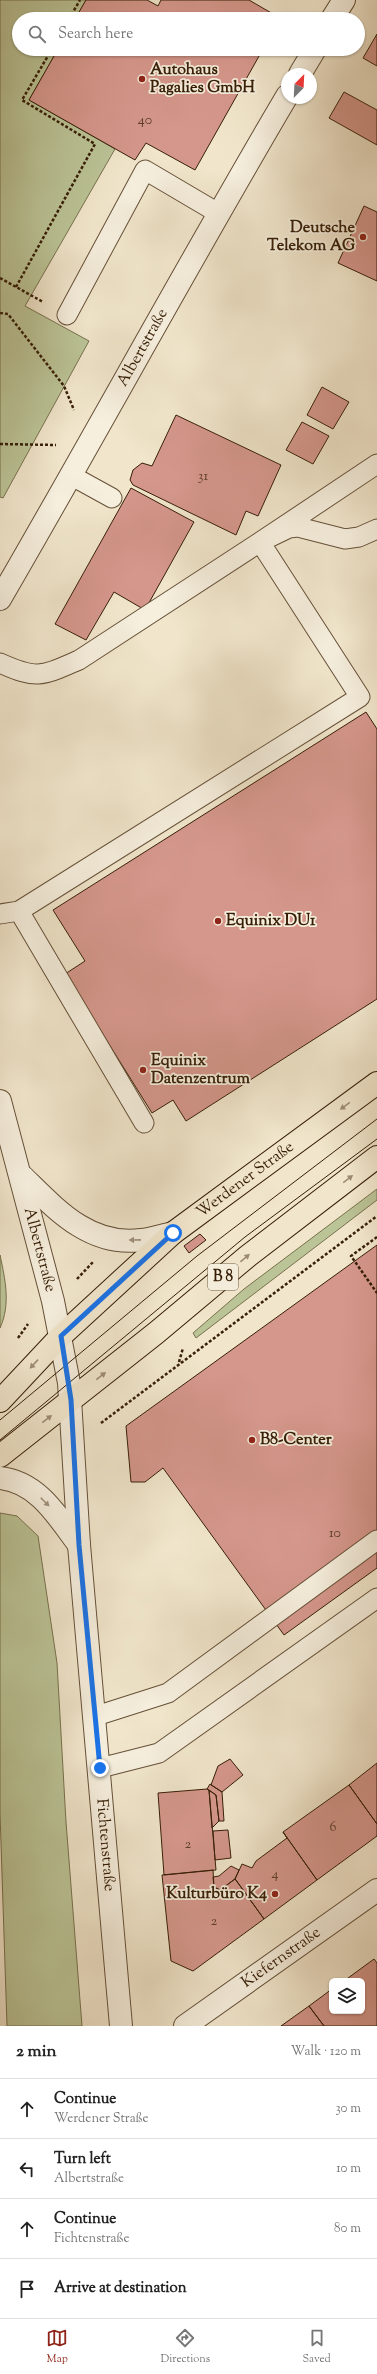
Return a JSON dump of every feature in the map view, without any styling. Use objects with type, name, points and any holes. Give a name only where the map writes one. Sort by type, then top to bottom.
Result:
[{"type":"main road","name":"Werdener Straße","points":[[0,1401],[61,1336],[173,1233],[377,1083]]},
{"type":"main road","name":"B 8","points":[[0,1456],[156,1333],[248,1256],[377,1157]]},
{"type":"street","points":[[336,12],[344,0]]},
{"type":"street","points":[[304,68],[311,56]]},
{"type":"street","name":"Albertstraße","points":[[0,599],[72,476],[218,213],[282,104]]},
{"type":"street","name":"Albertstraße","points":[[0,1101],[21,1175],[61,1336],[71,1400]]},
{"type":"street","points":[[21,1175],[73,1223],[92,1233],[117,1240],[140,1240],[173,1233]]},
{"type":"street","name":"Fichtenstraße","points":[[71,1400],[79,1545],[96,1716],[121,2026]]},
{"type":"street","points":[[7,1479],[37,1493],[51,1507],[79,1545]]},
{"type":"street","name":"Kiefernstraße","points":[[185,2026],[377,1890]]},
{"type":"lane","points":[[67,315],[145,170],[218,213]]},
{"type":"lane","points":[[0,663],[33,676],[46,674],[79,660],[377,464]]},
{"type":"lane","points":[[72,476],[112,498]]},
{"type":"lane","points":[[260,542],[293,527],[309,528],[345,539],[359,537],[377,529]]},
{"type":"lane","points":[[0,914],[19,910],[360,697],[260,542]]},
{"type":"lane","points":[[19,910],[144,1123]]},
{"type":"lane","points":[[96,1716],[168,1693],[377,1540]]},
{"type":"lane","points":[[100,1768],[159,1753],[377,1598]]},
{"type":"path","points":[[73,12],[80,0]]},
{"type":"path","points":[[16,287],[95,144],[22,100],[48,56]]},
{"type":"path","points":[[0,278],[67,315]]},
{"type":"path","points":[[0,313],[8,314],[64,386],[90,444],[32,446],[0,444]]},
{"type":"path","points":[[99,1425],[179,1363],[209,1343],[377,1216]]},
{"type":"path","points":[[374,1218],[377,1223]]},
{"type":"path","points":[[377,1238],[351,1256],[377,1293]]},
{"type":"path","points":[[73,1282],[97,1258]]},
{"type":"green space","points":[[0,0],[86,0],[79,12],[12,12],[12,56],[54,56],[29,100],[115,149],[25,306],[89,341],[3,498],[0,497]]},
{"type":"green space","points":[[377,1189],[377,1200],[196,1338],[193,1333],[244,1289]]},
{"type":"green space","points":[[0,1255],[5,1282],[6,1301],[0,1328]]},
{"type":"green space","points":[[0,1513],[17,1516],[38,1536],[57,1663],[66,1822],[82,2026],[7,2026],[0,1813]]},
{"type":"building","points":[[86,0],[147,0],[158,6],[161,0],[249,0],[270,12],[79,12]]},
{"type":"building","points":[[377,34],[377,66],[363,58]]},
{"type":"building","points":[[54,56],[259,56],[195,170],[146,143],[135,160],[29,100]]},
{"type":"building","points":[[344,92],[377,110],[377,145],[329,118]]},
{"type":"building","name":"Deutsche Telekom AG","points":[[364,206],[377,212],[377,281],[338,263]]},
{"type":"building","points":[[322,387],[349,402],[333,429],[307,415]]},
{"type":"building","points":[[176,415],[281,465],[258,516],[246,511],[236,535],[133,485],[130,480],[133,470],[142,463],[152,466]]},
{"type":"building","points":[[302,422],[329,436],[313,464],[286,450]]},
{"type":"building","points":[[131,488],[194,522],[145,610],[114,592],[86,640],[55,624]]},
{"type":"building","name":"Equinix DU1","points":[[366,712],[377,729],[377,999],[186,1121],[173,1100],[152,1113],[65,974],[85,961],[53,910]]},
{"type":"building","points":[[200,1234],[206,1240],[189,1253],[184,1246]]},
{"type":"building","name":"B8-Center","points":[[377,1245],[377,1568],[284,1635],[163,1468],[145,1482],[131,1482],[126,1426]]},
{"type":"building","points":[[230,1759],[243,1775],[222,1792],[211,1785],[218,1766]]},
{"type":"building","points":[[377,1763],[377,1824],[349,1785]]},
{"type":"building","points":[[210,1784],[222,1792],[224,1821],[219,1821],[216,1795],[207,1789]]},
{"type":"building","points":[[349,1785],[377,1824],[377,1836],[317,1880],[283,1832]]},
{"type":"building","points":[[209,1790],[216,1870],[164,1875],[158,1793]]},
{"type":"building","points":[[209,1790],[216,1795],[219,1821],[212,1828]]},
{"type":"building","points":[[228,1830],[231,1858],[215,1860],[213,1831]]},
{"type":"building","points":[[283,1832],[317,1880],[264,1919],[235,1879],[242,1864],[252,1868],[256,1861],[287,1838]]},
{"type":"building","points":[[231,1866],[239,1870],[235,1879],[220,1890],[214,1887],[213,1877],[219,1876]]},
{"type":"building","points":[[213,1870],[214,1887],[220,1890],[235,1879],[264,1919],[193,1971],[171,1961],[162,1875]]},
{"type":"building","points":[[374,1959],[377,1963],[377,2026],[324,2026],[309,2006],[329,1991],[329,2014],[365,2014],[365,1978],[348,1978]]},
{"type":"building","points":[[309,2006],[324,2026],[281,2026]]},
{"type":"tram line","points":[[0,1420],[197,1256],[377,1119]]},
{"type":"tram line","points":[[0,1440],[245,1237],[377,1139]]},
{"type":"place","name":"Autohaus Pagalies GmbH","points":[[142,79]]},
{"type":"place","name":"Deutsche Telekom AG","points":[[363,237]]},
{"type":"place","name":"Equinix DU1","points":[[218,921]]},
{"type":"place","name":"Equinix Datenzentrum","points":[[143,1070]]},
{"type":"place","name":"B8-Center","points":[[252,1440]]},
{"type":"place","name":"Kulturbüro K4","points":[[275,1894]]},
{"type":"route","points":[[100,1768],[79,1545],[77,1478],[71,1400],[61,1336],[173,1233]]}]
